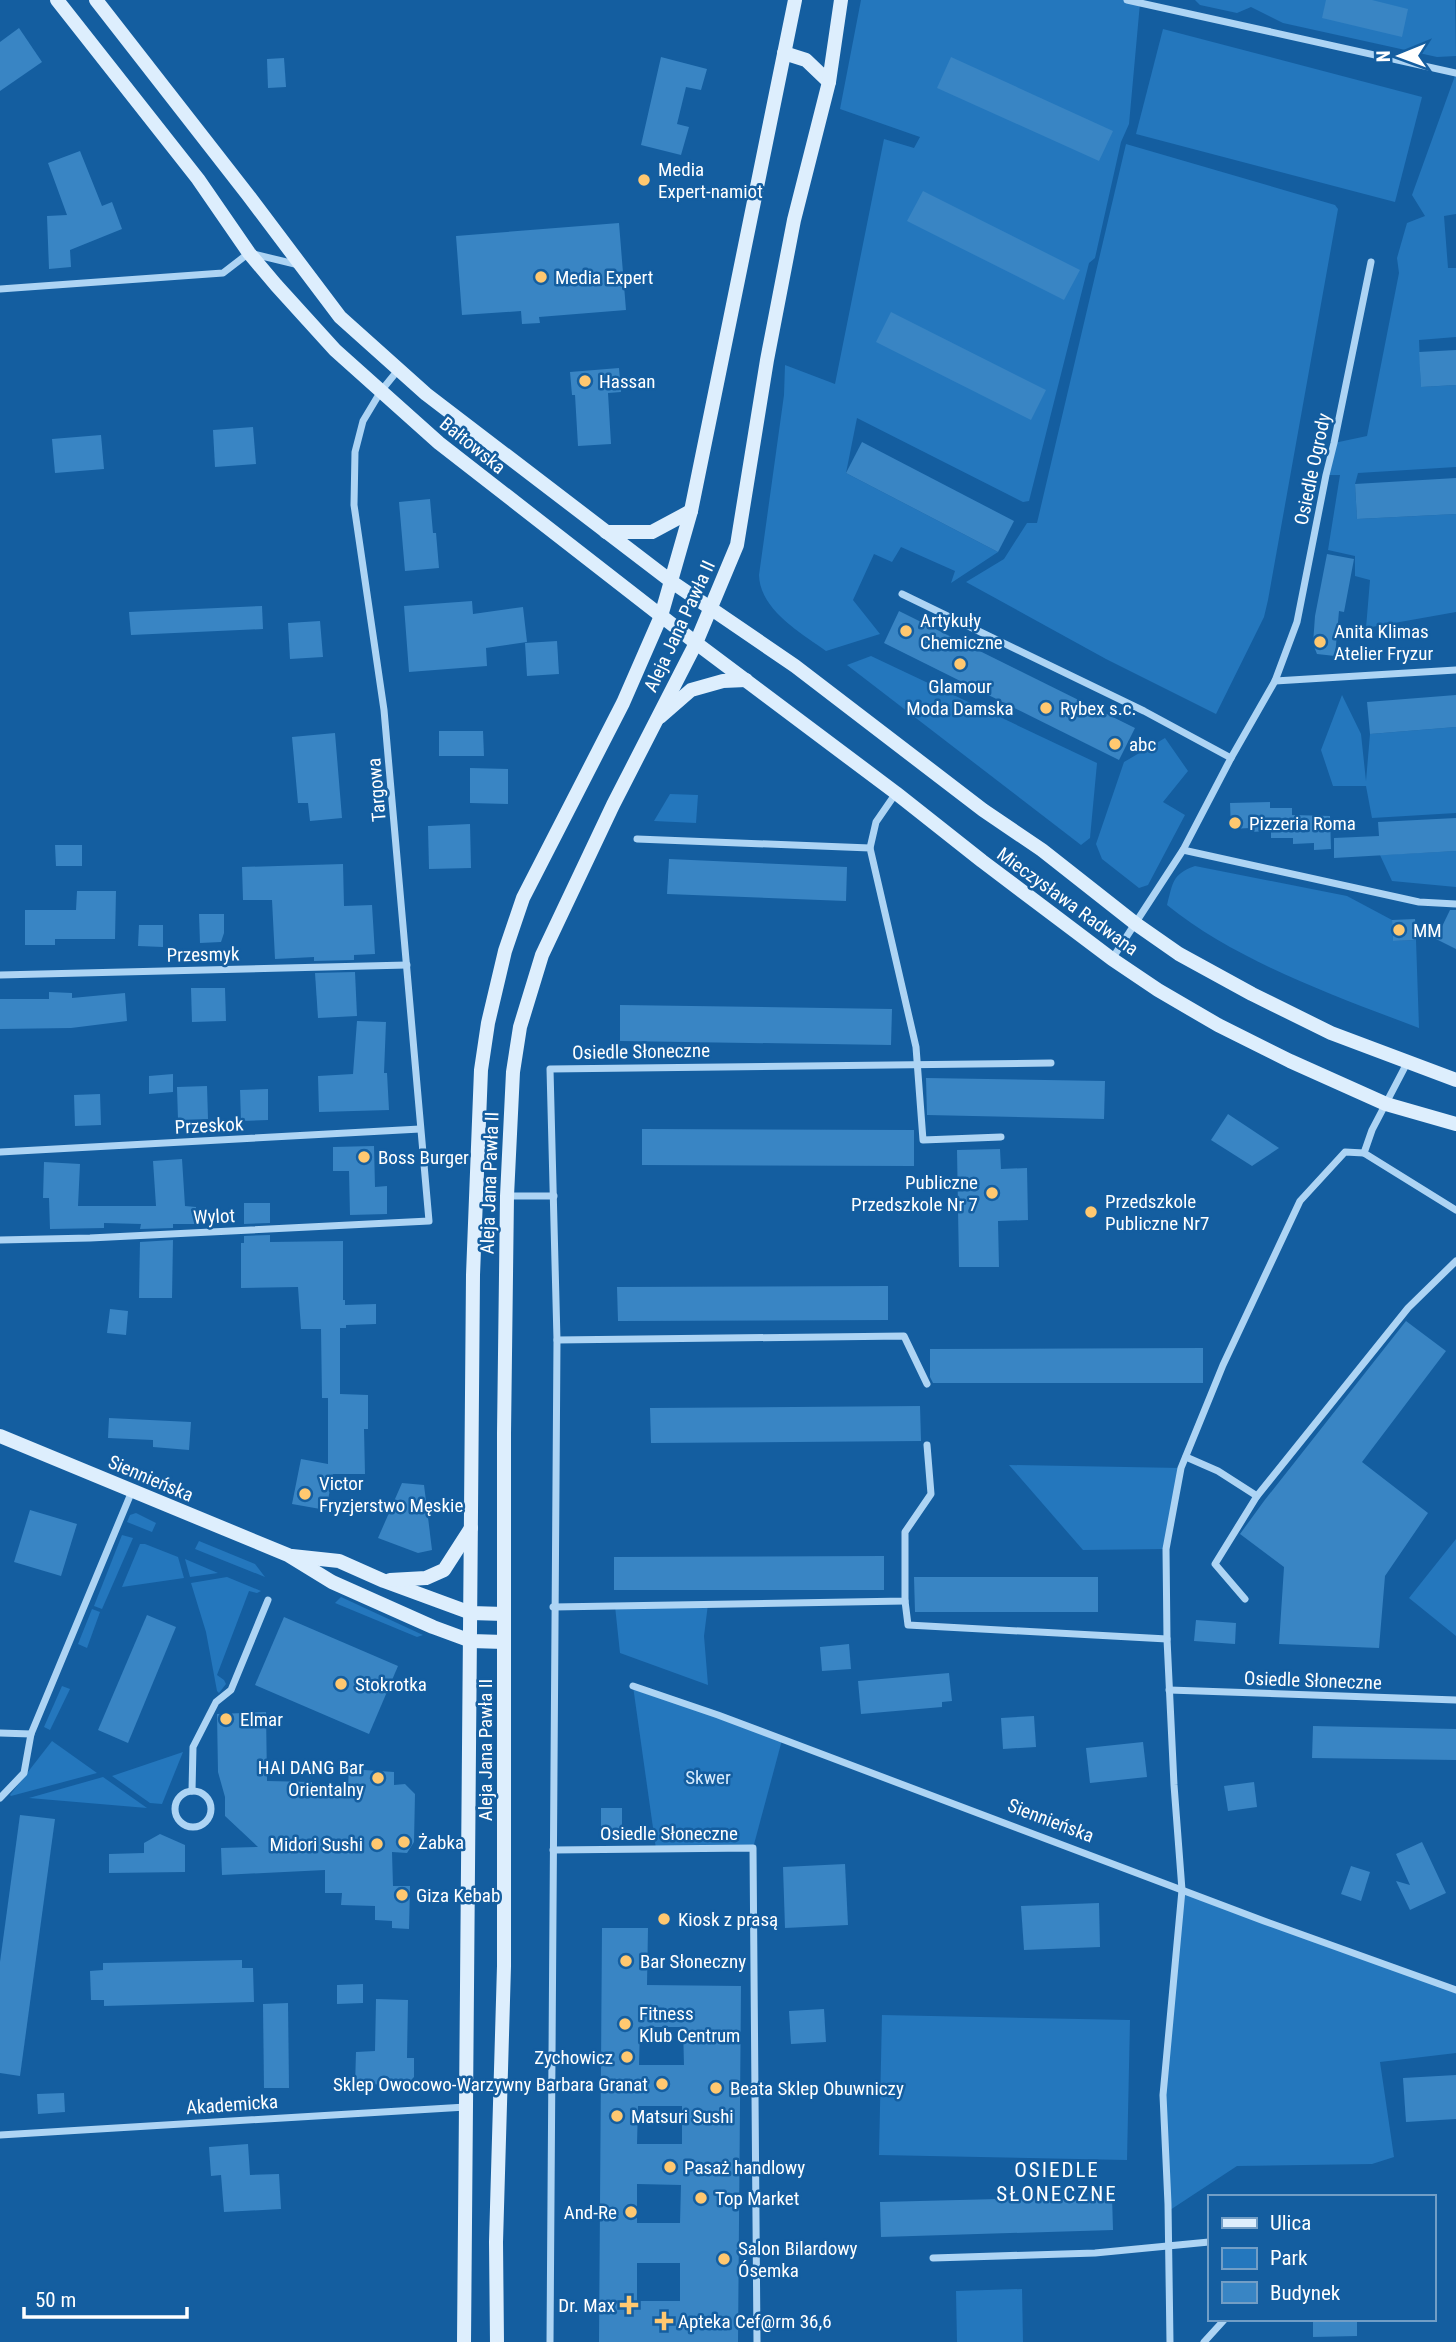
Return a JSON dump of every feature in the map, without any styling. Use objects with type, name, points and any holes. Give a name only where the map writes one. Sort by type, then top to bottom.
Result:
[{"type":"main road","name":"Bałtowska","points":[[57,0],[198,179],[249,253],[335,350],[439,443],[696,643]]},
{"type":"main road","name":"Bałtowska","points":[[96,0],[340,317],[426,394],[711,609]]},
{"type":"main road","name":"Aleja Jana Pawła II","points":[[464,2342],[476,1167],[481,1070],[488,1023],[505,951],[523,898],[623,703],[661,616],[672,582],[691,512],[795,0]]},
{"type":"main road","name":"Aleja Jana Pawła II","points":[[497,2342],[496,2242],[504,1966],[508,1196],[513,1072],[520,1027],[542,955],[654,723],[696,643],[737,545],[794,220],[830,82],[841,0]]},
{"type":"main road","points":[[784,53],[806,60],[830,82]]},
{"type":"main road","points":[[606,532],[652,532],[691,512]]},
{"type":"main road","name":"Mieczysława Radwana","points":[[711,609],[795,666],[1179,954],[1252,995],[1331,1034],[1456,1080]]},
{"type":"main road","name":"Mieczysława Radwana","points":[[696,643],[1112,959],[1158,990],[1218,1025],[1290,1061],[1386,1104],[1456,1124]]},
{"type":"main road","points":[[654,723],[691,690],[723,681],[746,680]]},
{"type":"main road","name":"Siennieńska","points":[[0,1436],[288,1555],[332,1582],[433,1627],[471,1641],[504,1643]]},
{"type":"main road","points":[[384,1581],[426,1578],[444,1570],[472,1527]]},
{"type":"main road","name":"Siennieńska","points":[[288,1555],[339,1561],[384,1581],[471,1613],[504,1614]]},
{"type":"street","points":[[1127,0],[1456,73]]},
{"type":"street","points":[[0,289],[223,273],[249,253],[301,266]]},
{"type":"street","name":"Osiedle Ogrody","points":[[1112,959],[1183,850],[1275,681],[1297,622],[1325,475],[1371,262]]},
{"type":"street","name":"Targowa","points":[[398,370],[381,391],[363,421],[355,452],[354,505],[384,710],[429,1221]]},
{"type":"street","points":[[902,594],[1144,711],[1231,758]]},
{"type":"street","points":[[1275,681],[1456,670]]},
{"type":"street","points":[[896,793],[876,822],[870,848],[919,1064],[923,1140],[1001,1137]]},
{"type":"street","points":[[637,839],[870,848]]},
{"type":"street","points":[[1183,850],[1419,902],[1456,904]]},
{"type":"street","name":"Przesmyk","points":[[0,975],[407,965]]},
{"type":"street","name":"Osiedle Słoneczne","points":[[550,2342],[553,1607],[557,1340],[550,1069],[1051,1063]]},
{"type":"street","points":[[1364,1153],[1372,1130],[1407,1063]]},
{"type":"street","name":"Przeskok","points":[[0,1152],[420,1129]]},
{"type":"street","points":[[1170,2342],[1163,2095],[1182,1890],[1169,1690],[1166,1549],[1181,1468],[1223,1365],[1300,1201],[1345,1152],[1364,1153],[1456,1210]]},
{"type":"street","points":[[508,1196],[554,1196]]},
{"type":"street","name":"Wylot","points":[[0,1240],[429,1221]]},
{"type":"street","points":[[1245,1599],[1215,1564],[1257,1496],[1408,1308],[1456,1261]]},
{"type":"street","points":[[557,1340],[904,1336],[927,1384]]},
{"type":"street","points":[[927,1444],[931,1494],[905,1532],[905,1601],[908,1625],[1167,1639]]},
{"type":"street","points":[[1186,1457],[1218,1471],[1257,1496]]},
{"type":"street","points":[[0,1798],[24,1773],[31,1734],[132,1491]]},
{"type":"street","points":[[192,1791],[193,1746],[216,1702],[231,1690],[268,1600]]},
{"type":"street","points":[[553,1607],[905,1601]]},
{"type":"street","name":"Siennieńska","points":[[633,1686],[718,1715],[1456,1990]]},
{"type":"street","name":"Osiedle Słoneczne","points":[[1169,1690],[1456,1700]]},
{"type":"street","points":[[0,1733],[31,1734]]},
{"type":"street","points":[[192,1791],[205,1796],[210,1808],[205,1821],[193,1827],[180,1821],[175,1809],[180,1796],[192,1791]]},
{"type":"street","name":"Osiedle Słoneczne","points":[[553,1850],[753,1848],[757,2342]]},
{"type":"street","name":"Akademicka","points":[[0,2134],[466,2107]]},
{"type":"street","points":[[933,2258],[1095,2253],[1208,2242]]},
{"type":"street","points":[[1204,2342],[1223,2321]]},
{"type":"green space","points":[[861,0],[1127,0],[1140,3],[1129,124],[1121,142],[1095,258],[1089,263],[1029,501],[1023,502],[857,418],[846,473],[998,552],[951,583],[955,571],[901,547],[892,562],[874,554],[853,600],[880,634],[826,651],[774,610],[761,588],[759,575],[784,395],[785,365],[835,384],[884,139],[914,148],[920,137],[840,109]]},
{"type":"green space","points":[[1195,0],[1455,0],[1456,56],[1437,57],[1283,23],[1251,7],[1237,13],[1200,5]]},
{"type":"green space","points":[[1163,29],[1422,97],[1395,202],[1136,134]]},
{"type":"green space","points":[[1456,73],[1456,214],[1444,216],[1448,268],[1456,268],[1456,337],[1419,340],[1421,387],[1456,385],[1456,467],[1358,473],[1355,484],[1357,519],[1456,514],[1456,612],[1366,628],[1370,580],[1355,576],[1355,556],[1328,550],[1340,475],[1326,475],[1334,443],[1367,436],[1399,273],[1397,258],[1407,223],[1425,216],[1412,195]]},
{"type":"green space","points":[[1126,144],[1335,205],[1338,209],[1264,617],[1216,714],[1106,659],[966,582],[1004,559],[1027,523],[1037,523]]},
{"type":"green space","points":[[871,656],[1097,763],[1090,838],[1081,845],[847,665]]},
{"type":"green space","points":[[1342,695],[1361,734],[1366,781],[1370,734],[1456,727],[1456,813],[1372,818],[1366,786],[1333,786],[1321,750]]},
{"type":"green space","points":[[1165,738],[1188,771],[1163,802],[1185,815],[1148,885],[1139,888],[1102,859],[1096,844],[1124,762]]},
{"type":"green space","points":[[670,794],[698,795],[696,823],[654,821]]},
{"type":"green space","points":[[1456,851],[1456,887],[1392,881],[1380,855]]},
{"type":"green space","points":[[1195,866],[1347,896],[1392,920],[1393,941],[1416,940],[1419,1028],[1287,975],[1194,925],[1167,905],[1172,885],[1178,876]]},
{"type":"green space","points":[[1009,1465],[1181,1468],[1166,1549],[1083,1550]]},
{"type":"green space","points":[[136,1513],[156,1523],[152,1532],[127,1522],[130,1515]]},
{"type":"green space","points":[[122,1535],[133,1538],[102,1609],[94,1606]]},
{"type":"green space","points":[[1456,1539],[1456,1636],[1409,1598]]},
{"type":"green space","points":[[199,1541],[255,1564],[265,1577],[195,1549]]},
{"type":"green space","points":[[140,1544],[178,1557],[184,1578],[122,1587]]},
{"type":"green space","points":[[185,1559],[218,1573],[190,1577]]},
{"type":"green space","points":[[227,1577],[261,1591],[249,1591],[217,1675],[226,1684],[219,1693],[206,1632],[191,1583]]},
{"type":"green space","points":[[341,1597],[423,1635],[417,1637],[335,1603]]},
{"type":"green space","points":[[708,1604],[704,1636],[708,1685],[620,1653],[615,1606]]},
{"type":"green space","points":[[92,1609],[100,1612],[87,1648],[78,1644]]},
{"type":"green space","points":[[62,1686],[70,1689],[50,1730],[44,1727]]},
{"type":"green space","name":"Skwer","points":[[633,1686],[782,1740],[753,1848],[656,1849]]},
{"type":"green space","points":[[52,1741],[97,1773],[11,1796],[10,1795]]},
{"type":"green space","points":[[183,1752],[162,1804],[150,1803],[112,1776]]},
{"type":"green space","points":[[103,1777],[147,1808],[29,1798]]},
{"type":"green space","points":[[1182,1890],[1456,1990],[1456,2053],[1380,2062],[1394,2157],[1372,2164],[1237,2166],[1167,2212],[1163,2095]]},
{"type":"green space","points":[[882,2015],[1130,2020],[1127,2160],[879,2155]]},
{"type":"green space","points":[[1022,2289],[1023,2342],[957,2342],[956,2291]]},
{"type":"building","points":[[1326,0],[1372,0],[1408,9],[1402,37],[1322,18]]},
{"type":"building","points":[[19,28],[42,62],[0,91],[0,42]]},
{"type":"building","points":[[661,57],[707,69],[701,90],[686,87],[677,124],[689,127],[681,155],[641,145]]},
{"type":"building","points":[[951,57],[1113,131],[1099,161],[937,88]]},
{"type":"building","points":[[284,58],[286,87],[268,88],[267,59]]},
{"type":"building","points":[[80,151],[102,206],[112,202],[122,229],[70,250],[71,267],[49,269],[47,216],[67,215],[48,163]]},
{"type":"building","points":[[923,191],[1080,270],[1064,300],[907,221]]},
{"type":"building","name":"Media Expert","points":[[619,223],[626,310],[539,317],[540,323],[522,324],[521,311],[462,315],[456,236]]},
{"type":"building","points":[[891,312],[1046,390],[1031,420],[876,342]]},
{"type":"building","points":[[1456,350],[1456,385],[1421,387],[1419,352]]},
{"type":"building","points":[[619,368],[621,392],[608,393],[611,444],[578,446],[575,395],[572,395],[570,372]]},
{"type":"building","points":[[253,427],[256,464],[215,467],[213,430]]},
{"type":"building","points":[[101,435],[104,469],[55,473],[52,439]]},
{"type":"building","points":[[862,442],[1014,521],[998,552],[846,473]]},
{"type":"building","points":[[1456,478],[1456,514],[1357,519],[1355,484]]},
{"type":"building","points":[[430,499],[439,568],[405,571],[399,502]]},
{"type":"building","points":[[1327,554],[1354,559],[1344,612],[1339,611],[1335,656],[1317,654],[1313,644],[1315,616]]},
{"type":"building","points":[[472,601],[473,614],[523,607],[527,642],[486,648],[487,666],[409,672],[404,606]]},
{"type":"building","points":[[262,606],[263,629],[131,635],[129,612]]},
{"type":"building","points":[[899,611],[1135,728],[1119,760],[884,643]]},
{"type":"building","points":[[320,621],[323,657],[290,659],[288,623]]},
{"type":"building","points":[[557,641],[559,674],[527,676],[525,643]]},
{"type":"building","points":[[1456,695],[1456,727],[1370,734],[1367,702]]},
{"type":"building","points":[[439,731],[483,731],[484,756],[439,756]]},
{"type":"building","points":[[335,733],[342,818],[310,821],[308,803],[298,803],[292,737]]},
{"type":"building","points":[[470,768],[508,769],[508,804],[470,803]]},
{"type":"building","points":[[1270,802],[1270,808],[1292,808],[1292,815],[1330,816],[1331,849],[1314,850],[1314,843],[1293,844],[1293,838],[1271,838],[1271,831],[1231,829],[1230,803]]},
{"type":"building","points":[[1456,818],[1456,851],[1334,858],[1334,838],[1379,836],[1378,822]]},
{"type":"building","points":[[470,824],[471,868],[429,869],[428,826]]},
{"type":"building","points":[[55,845],[82,845],[82,866],[56,866]]},
{"type":"building","points":[[669,859],[847,867],[846,901],[667,894]]},
{"type":"building","points":[[343,864],[344,906],[372,905],[375,954],[354,955],[354,960],[314,961],[314,957],[275,959],[272,900],[243,900],[242,867]]},
{"type":"building","points":[[77,891],[116,891],[115,939],[55,939],[55,945],[25,945],[25,910],[76,910]]},
{"type":"building","points":[[1450,910],[1456,910],[1456,949],[1436,939]]},
{"type":"building","points":[[199,914],[224,914],[221,942],[200,943]]},
{"type":"building","points":[[1415,919],[1416,940],[1393,941],[1392,920]]},
{"type":"building","points":[[139,925],[163,925],[163,947],[138,946]]},
{"type":"building","points":[[355,972],[357,1016],[318,1018],[315,973]]},
{"type":"building","points":[[191,988],[225,988],[226,1021],[192,1022]]},
{"type":"building","points":[[49,992],[72,993],[72,998],[125,993],[127,1021],[71,1028],[0,1029],[0,999],[49,999]]},
{"type":"building","points":[[620,1005],[892,1009],[891,1045],[620,1041]]},
{"type":"building","points":[[357,1021],[386,1022],[384,1073],[387,1073],[389,1110],[319,1112],[318,1076],[353,1074]]},
{"type":"building","points":[[173,1074],[173,1092],[149,1094],[149,1076]]},
{"type":"building","points":[[926,1078],[1105,1081],[1104,1119],[927,1115]]},
{"type":"building","points":[[207,1086],[208,1119],[178,1120],[177,1087]]},
{"type":"building","points":[[268,1089],[268,1120],[241,1121],[240,1090]]},
{"type":"building","points":[[100,1094],[101,1125],[75,1126],[74,1095]]},
{"type":"building","points":[[1228,1114],[1279,1148],[1252,1166],[1211,1140]]},
{"type":"building","points":[[642,1129],[914,1130],[914,1166],[642,1165]]},
{"type":"building","points":[[374,1146],[375,1187],[387,1186],[387,1214],[350,1215],[349,1171],[333,1171],[333,1147]]},
{"type":"building","name":"Publiczne Przedszkole Nr 7","points":[[1000,1149],[1001,1169],[1027,1168],[1028,1220],[998,1221],[999,1267],[959,1267],[957,1150]]},
{"type":"building","points":[[182,1159],[185,1206],[196,1207],[196,1224],[140,1229],[141,1224],[104,1223],[104,1228],[50,1229],[49,1198],[43,1198],[44,1162],[80,1164],[78,1206],[156,1206],[153,1161]]},
{"type":"building","points":[[244,1203],[270,1203],[270,1223],[244,1224]]},
{"type":"building","points":[[270,1235],[270,1242],[343,1241],[345,1305],[376,1304],[376,1324],[346,1325],[346,1328],[340,1328],[340,1394],[368,1395],[368,1429],[364,1429],[365,1474],[333,1474],[326,1510],[292,1504],[301,1459],[328,1464],[328,1398],[322,1398],[321,1329],[301,1329],[298,1287],[241,1288],[241,1243],[244,1243],[244,1236]]},
{"type":"building","points":[[173,1240],[172,1298],[139,1298],[140,1242]]},
{"type":"building","points":[[888,1286],[888,1320],[618,1321],[617,1287]]},
{"type":"building","points":[[110,1309],[128,1311],[126,1335],[107,1333]]},
{"type":"building","points":[[1406,1321],[1446,1351],[1362,1462],[1428,1513],[1385,1576],[1379,1648],[1279,1644],[1284,1567],[1240,1534]]},
{"type":"building","points":[[1203,1348],[1203,1383],[933,1383],[930,1377],[930,1349]]},
{"type":"building","points":[[920,1406],[921,1441],[651,1443],[650,1408]]},
{"type":"building","points":[[109,1418],[191,1422],[189,1450],[153,1447],[153,1440],[108,1438]]},
{"type":"building","points":[[402,1483],[424,1485],[432,1550],[418,1553],[378,1538]]},
{"type":"building","points":[[30,1510],[77,1524],[61,1576],[14,1562]]},
{"type":"building","points":[[884,1556],[884,1590],[614,1590],[614,1557]]},
{"type":"building","points":[[914,1577],[1098,1577],[1098,1612],[915,1612]]},
{"type":"building","points":[[147,1615],[176,1627],[128,1743],[98,1730]]},
{"type":"building","points":[[284,1617],[398,1666],[369,1734],[255,1685]]},
{"type":"building","points":[[1196,1620],[1236,1623],[1235,1644],[1194,1641]]},
{"type":"building","points":[[849,1644],[851,1669],[822,1671],[820,1647]]},
{"type":"building","points":[[949,1673],[952,1701],[942,1702],[942,1707],[861,1714],[858,1681]]},
{"type":"building","points":[[266,1712],[267,1781],[312,1782],[312,1787],[348,1787],[349,1769],[394,1772],[394,1785],[405,1784],[415,1794],[414,1842],[407,1853],[392,1852],[393,1886],[410,1886],[409,1929],[392,1928],[392,1921],[375,1920],[375,1906],[341,1905],[342,1893],[325,1893],[325,1870],[222,1875],[221,1848],[258,1847],[225,1816],[225,1797],[218,1772],[217,1714]]},
{"type":"building","points":[[1034,1716],[1036,1747],[1003,1749],[1001,1718]]},
{"type":"building","points":[[1313,1726],[1456,1729],[1456,1760],[1312,1758]]},
{"type":"building","points":[[1143,1742],[1147,1777],[1090,1783],[1086,1748]]},
{"type":"building","points":[[1254,1782],[1257,1807],[1228,1811],[1224,1786]]},
{"type":"building","points":[[601,1808],[622,1808],[622,1830],[601,1830]]},
{"type":"building","points":[[20,1815],[55,1819],[20,2076],[0,2073],[0,1962]]},
{"type":"building","points":[[160,1834],[185,1845],[185,1872],[109,1873],[109,1854],[144,1853],[144,1843]]},
{"type":"building","points":[[1422,1842],[1446,1893],[1410,1910],[1396,1881],[1410,1885],[1396,1854]]},
{"type":"building","points":[[845,1864],[848,1925],[785,1928],[783,1867]]},
{"type":"building","points":[[1351,1866],[1370,1872],[1361,1901],[1341,1894]]},
{"type":"building","points":[[1099,1903],[1100,1947],[1024,1950],[1021,1906]]},
{"type":"building","name":"Pasaż handlowy","points":[[602,1928],[648,1928],[647,1985],[741,1986],[738,2342],[599,2342]],"holes":[[[640,2027],[683,2027],[684,2065],[639,2065]],[[638,2106],[682,2106],[682,2144],[637,2144]],[[637,2184],[681,2185],[680,2223],[637,2223]],[[637,2263],[680,2263],[680,2301],[637,2301]]]},
{"type":"building","points":[[242,1960],[242,1968],[253,1968],[254,2002],[104,2006],[104,2000],[91,2000],[90,1971],[103,1970],[103,1963]]},
{"type":"building","points":[[363,1984],[363,2003],[337,2004],[337,1985]]},
{"type":"building","points":[[376,1999],[408,2000],[407,2058],[414,2058],[414,2077],[409,2082],[355,2086],[356,2052],[375,2051]]},
{"type":"building","points":[[288,2003],[289,2088],[264,2088],[263,2004]]},
{"type":"building","points":[[824,2009],[826,2042],[791,2044],[789,2011]]},
{"type":"building","points":[[1456,2075],[1456,2119],[1406,2122],[1403,2078]]},
{"type":"building","points":[[64,2093],[65,2112],[38,2114],[37,2094]]},
{"type":"building","points":[[248,2144],[250,2175],[279,2174],[281,2209],[224,2212],[221,2175],[211,2176],[209,2147]]},
{"type":"building","points":[[1112,2196],[1113,2230],[881,2237],[880,2202]]},
{"type":"building","points":[[1313,2321],[1357,2321],[1357,2336],[1313,2337]]},
{"type":"place","name":"Media Expert-namiot","points":[[644,180]]},
{"type":"place","name":"Media Expert","points":[[541,277]]},
{"type":"place","name":"Hassan","points":[[585,381]]},
{"type":"place","name":"Artykuły Chemiczne","points":[[906,631]]},
{"type":"place","name":"Anita Klimas Atelier Fryzur","points":[[1320,642]]},
{"type":"place","name":"Glamour Moda Damska","points":[[960,664]]},
{"type":"place","name":"Rybex s.c.","points":[[1046,708]]},
{"type":"place","name":"abc","points":[[1115,744]]},
{"type":"place","name":"Pizzeria Roma","points":[[1235,823]]},
{"type":"place","name":"MM","points":[[1399,930]]},
{"type":"place","name":"Boss Burger","points":[[364,1157]]},
{"type":"place","name":"Publiczne Przedszkole Nr 7","points":[[992,1193]]},
{"type":"place","name":"Przedszkole Publiczne Nr7","points":[[1091,1212]]},
{"type":"place","name":"Victor Fryzjerstwo Męskie","points":[[305,1494]]},
{"type":"place","name":"Stokrotka","points":[[341,1684]]},
{"type":"place","name":"Elmar","points":[[226,1719]]},
{"type":"place","name":"HAI DANG Bar Orientalny","points":[[378,1778]]},
{"type":"place","name":"Żabka","points":[[404,1842]]},
{"type":"place","name":"Midori Sushi","points":[[377,1844]]},
{"type":"place","name":"Giza Kebab","points":[[402,1895]]},
{"type":"place","name":"Kiosk z prasą","points":[[664,1919]]},
{"type":"place","name":"Bar Słoneczny","points":[[626,1961]]},
{"type":"place","name":"Fitness Klub Centrum","points":[[625,2024]]},
{"type":"place","name":"Zychowicz","points":[[627,2057]]},
{"type":"place","name":"Sklep Owocowo-Warzywny Barbara Granat","points":[[662,2084]]},
{"type":"place","name":"Beata Sklep Obuwniczy","points":[[716,2088]]},
{"type":"place","name":"Matsuri Sushi","points":[[617,2116]]},
{"type":"place","name":"Pasaż handlowy","points":[[670,2167]]},
{"type":"place","name":"Top Market","points":[[701,2198]]},
{"type":"place","name":"And-Re","points":[[631,2212]]},
{"type":"place","name":"Salon Bilardowy Ósemka","points":[[724,2259]]},
{"type":"place","name":"Dr. Max","points":[[629,2305]]},
{"type":"place","name":"Apteka Cef@rm 36,6","points":[[664,2321]]},
{"type":"district","name":"OSIEDLE SŁONECZNE","points":[[1057,2182]]}]
